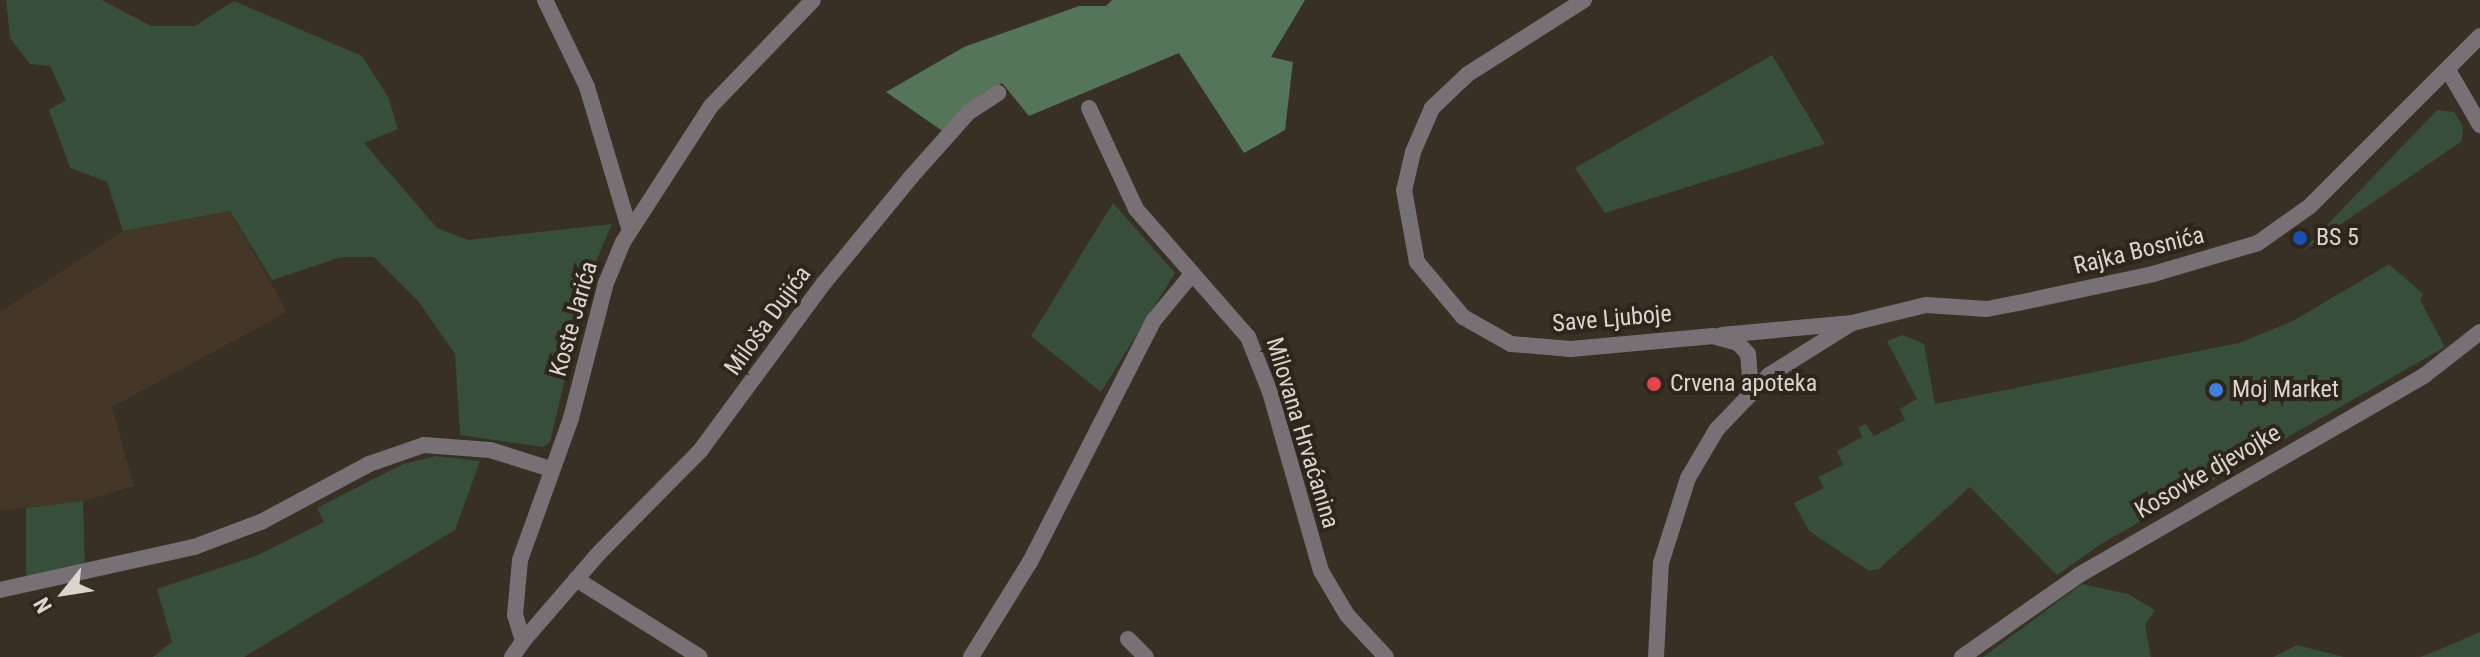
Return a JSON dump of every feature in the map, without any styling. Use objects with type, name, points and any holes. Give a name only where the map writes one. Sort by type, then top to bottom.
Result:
[{"type":"street","points":[[545,0],[587,87],[630,231]]},
{"type":"street","name":"Koste Jarića","points":[[523,641],[515,615],[520,560],[571,418],[606,283],[630,231],[711,106],[813,0]]},
{"type":"street","name":"Save Ljuboje","points":[[1584,0],[1468,74],[1432,108],[1404,190],[1417,262],[1463,317],[1511,344],[1571,349],[1852,323]]},
{"type":"street","name":"Rajka Bosnića","points":[[1656,657],[1657,601],[1672,522],[1700,457],[1751,390],[1852,323],[1926,305],[1987,309],[2018,303],[2153,274],[2258,243],[2302,214],[2480,36]]},
{"type":"street","points":[[2448,70],[2480,125]]},
{"type":"street","name":"Miloša Dujića","points":[[523,641],[576,579],[700,451],[824,283],[911,177],[969,112],[998,93]]},
{"type":"street","name":"Milovana Hrvaćanina","points":[[1089,108],[1136,209],[1248,337],[1270,392],[1321,571],[1347,615],[1386,657]]},
{"type":"street","points":[[971,657],[1025,572],[1154,320],[1192,274]]},
{"type":"street","name":"Kosovke djevojke","points":[[1962,657],[2079,575],[2425,375],[2480,332]]},
{"type":"street","points":[[1713,336],[1738,343],[1748,354],[1751,390]]},
{"type":"street","points":[[0,590],[194,547],[261,522],[369,464],[424,445],[490,450],[551,469]]},
{"type":"street","points":[[576,579],[700,657]]},
{"type":"street","points":[[1128,639],[1146,657]]},
{"type":"street","points":[[512,657],[523,641]]},
{"type":"shaded area","points":[[230,211],[287,312],[112,407],[134,486],[83,501],[0,511],[0,312],[123,231]]},
{"type":"green space","points":[[6,0],[102,0],[151,26],[195,26],[234,1],[362,56],[388,97],[398,129],[364,143],[437,228],[468,240],[612,224],[590,275],[550,442],[543,447],[460,435],[455,354],[418,301],[374,257],[342,257],[272,280],[230,211],[123,231],[107,182],[70,168],[49,110],[66,100],[50,66],[30,64],[10,38]]},
{"type":"green space","points":[[1112,0],[1305,0],[1271,57],[1293,62],[1285,130],[1244,153],[1179,53],[1029,116],[1002,83],[966,107],[944,132],[886,92],[964,47],[1079,6],[1106,6]]},
{"type":"green space","points":[[1772,55],[1825,144],[1605,213],[1575,168]]},
{"type":"green space","points":[[2437,110],[2454,112],[2463,126],[2462,141],[2302,251]]},
{"type":"green space","points":[[1113,203],[1175,273],[1101,392],[1031,336]]},
{"type":"green space","points":[[2389,264],[2423,294],[2420,300],[2445,347],[2101,544],[2057,575],[1970,487],[1879,569],[1869,571],[1809,531],[1794,503],[1824,488],[1818,477],[1843,465],[1837,451],[1862,437],[1858,427],[1866,424],[1874,436],[1905,420],[1900,409],[1917,399],[1887,341],[1903,335],[1924,344],[1935,404],[2239,343],[2293,321]]},
{"type":"green space","points":[[436,456],[480,461],[455,530],[244,657],[153,657],[172,642],[157,589],[256,556],[324,522],[317,508],[403,464]]},
{"type":"green space","points":[[83,501],[85,571],[26,579],[26,508]]},
{"type":"green space","points":[[2082,584],[2128,594],[2155,610],[2145,625],[2151,657],[1983,657]]},
{"type":"green space","points":[[2480,632],[2480,657],[2419,657],[2436,651]]},
{"type":"green space","points":[[2297,645],[2336,655],[2344,657],[2273,657]]},
{"type":"place","name":"BS 5","points":[[2300,238]]},
{"type":"place","name":"Crvena apoteka","points":[[1654,384]]},
{"type":"place","name":"Moj Market","points":[[2216,390]]}]
